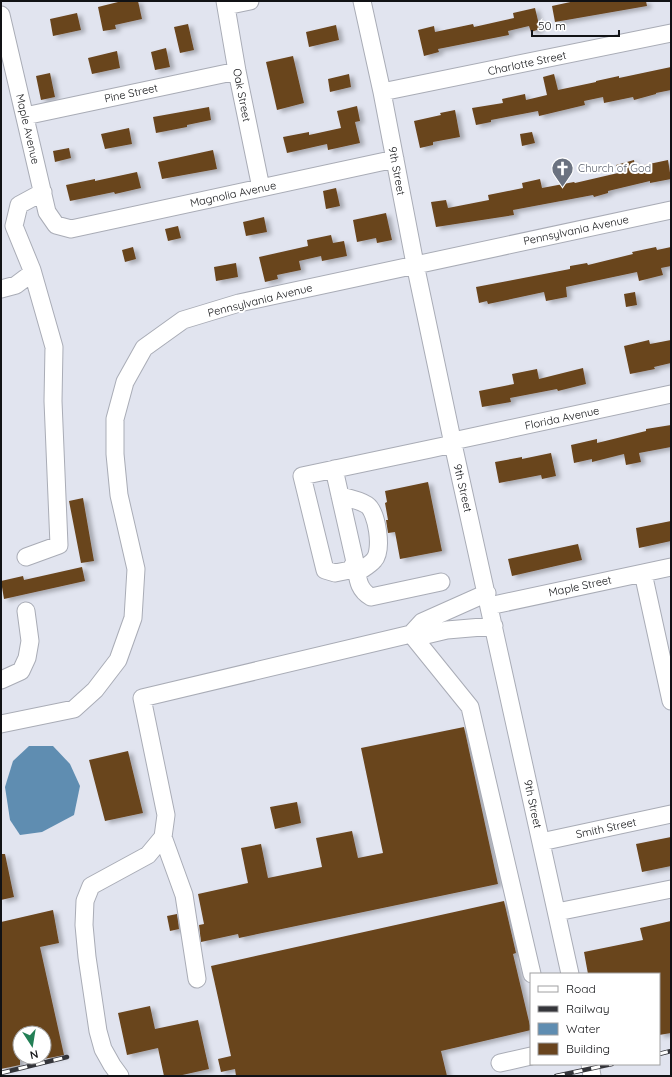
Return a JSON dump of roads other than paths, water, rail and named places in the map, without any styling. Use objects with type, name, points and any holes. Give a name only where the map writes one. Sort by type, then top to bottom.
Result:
[{"type":"street","points":[[226,4],[250,1]]},
{"type":"street","name":"9th Street","points":[[362,1],[382,92],[415,264],[453,443],[570,973]]},
{"type":"street","name":"Oak Street","points":[[226,4],[237,71],[261,188]]},
{"type":"street","name":"Maple Avenue","points":[[1,15],[5,47],[25,116],[47,212],[56,225],[71,229]]},
{"type":"street","name":"Charlotte Street","points":[[382,92],[671,33]]},
{"type":"street","name":"Pine Street","points":[[25,116],[237,71]]},
{"type":"street","name":"Magnolia Avenue","points":[[71,229],[395,159]]},
{"type":"street","points":[[26,557],[59,545],[53,401],[54,347],[32,273],[14,226],[19,205],[42,192]]},
{"type":"street","name":"Pennsylvania Avenue","points":[[1,724],[74,709],[95,690],[118,660],[133,618],[136,569],[119,495],[115,454],[115,419],[125,382],[144,348],[183,320],[239,303],[671,210]]},
{"type":"street","points":[[1,289],[16,285],[32,273]]},
{"type":"street","name":"Florida Avenue","points":[[356,567],[350,570],[335,573],[325,570],[302,476],[671,394]]},
{"type":"street","points":[[334,469],[360,587],[365,594],[371,597],[441,582]]},
{"type":"street","points":[[340,496],[366,505],[372,510],[379,536],[379,549],[375,559],[356,567]]},
{"type":"street","name":"Maple Street","points":[[411,634],[422,622],[488,599],[671,567]]},
{"type":"street","points":[[643,573],[671,701]]},
{"type":"street","points":[[1,680],[21,671],[27,658],[30,641],[26,610]]},
{"type":"street","points":[[197,979],[184,895],[163,837],[166,815],[142,698],[411,634],[426,635],[447,630],[494,626]]},
{"type":"street","points":[[411,634],[470,707],[532,973]]},
{"type":"street","name":"Smith Street","points":[[541,842],[671,814]]},
{"type":"street","points":[[120,1076],[112,1066],[103,1049],[98,1031],[87,957],[84,925],[85,901],[91,886],[148,855],[163,837]]},
{"type":"street","points":[[557,912],[671,889]]},
{"type":"street","points":[[500,1063],[530,1056]]},
{"type":"street","points":[[590,1065],[592,1076]]},
{"type":"water","points":[[29,746],[53,746],[70,764],[80,786],[74,815],[42,832],[20,835],[10,820],[5,787],[13,761]]},
{"type":"railway","points":[[660,1054],[671,1051]]},
{"type":"railway","points":[[1,1073],[67,1057]]},
{"type":"railway","points":[[556,1076],[607,1065]]},
{"type":"place","name":"Church of God","points":[[563,188]]}]
